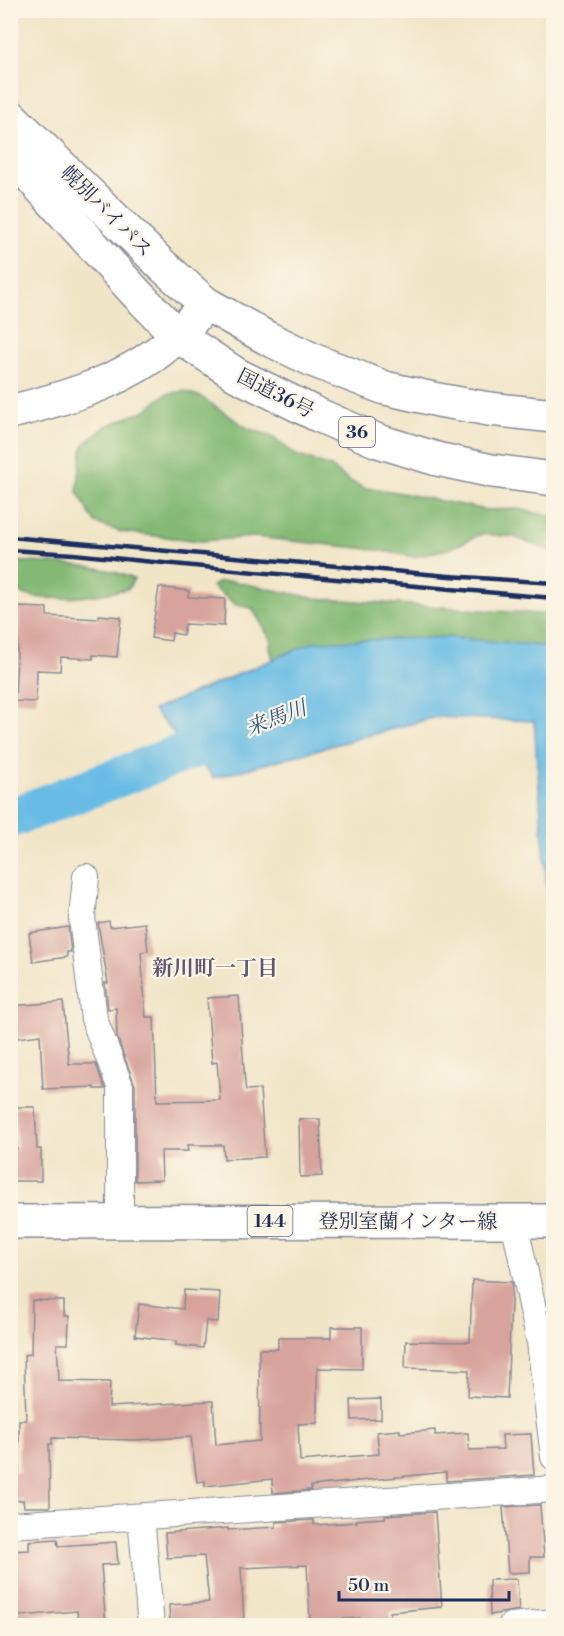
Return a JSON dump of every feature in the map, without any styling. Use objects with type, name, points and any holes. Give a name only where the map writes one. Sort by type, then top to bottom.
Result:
[{"type":"main road","name":"幌別バイパス","points":[[10,116],[163,266],[206,303]]},
{"type":"main road","name":"幌別バイパス","points":[[10,154],[178,336]]},
{"type":"main road","points":[[10,412],[51,402],[109,380],[151,358],[178,336],[206,303],[267,338],[315,361],[385,388],[489,409],[554,416]]},
{"type":"main road","name":"国道36号","points":[[178,336],[237,375],[318,415],[378,441],[437,459],[492,471],[554,479]]},
{"type":"main road","name":"登別室蘭インター線","points":[[10,1222],[532,1221]]},
{"type":"street","points":[[86,877],[82,918],[94,1019],[120,1086],[120,1222]]},
{"type":"street","points":[[532,1221],[540,1342],[554,1457]]},
{"type":"street","points":[[10,1525],[554,1489]]},
{"type":"street","points":[[141,1517],[151,1626]]},
{"type":"street","points":[[511,1626],[554,1622]]},
{"type":"green space","points":[[184,391],[201,397],[249,429],[270,435],[296,455],[331,467],[348,480],[364,488],[391,491],[487,510],[517,509],[553,516],[553,552],[514,537],[481,534],[452,548],[414,557],[378,550],[254,537],[200,541],[121,532],[95,523],[77,491],[83,446],[106,426],[144,411],[166,394]]},
{"type":"green space","points":[[11,561],[105,569],[134,579],[128,589],[77,597],[38,597],[26,595],[11,585]]},
{"type":"green space","points":[[231,581],[314,598],[553,615],[553,654],[275,668],[270,647],[271,640],[252,608],[236,605],[212,586],[219,582]]},
{"type":"water","points":[[447,637],[553,647],[553,971],[534,721],[436,717],[214,778],[153,710],[314,642]]},
{"type":"building","points":[[159,587],[189,591],[188,597],[225,599],[224,626],[185,624],[183,635],[172,633],[171,641],[151,638]]},
{"type":"building","points":[[19,607],[47,608],[47,616],[99,619],[99,615],[121,617],[117,657],[93,655],[93,659],[61,657],[60,671],[37,670],[36,702],[15,701]]},
{"type":"building","points":[[109,921],[110,927],[145,923],[148,951],[141,952],[146,1017],[154,1017],[157,1101],[220,1100],[217,1062],[212,1063],[207,998],[239,996],[245,1084],[246,1090],[260,1089],[265,1157],[224,1159],[223,1145],[187,1145],[188,1151],[161,1151],[162,1180],[135,1181],[135,1086],[117,1037],[116,1008],[108,1009],[105,983],[108,983],[98,923]]},
{"type":"building","points":[[68,927],[71,952],[67,952],[67,957],[33,962],[29,933]]},
{"type":"building","points":[[63,1002],[69,1064],[96,1064],[105,1089],[94,1089],[94,1087],[43,1089],[40,1035],[18,1038],[18,1033],[10,1034],[10,1006]]},
{"type":"building","points":[[15,1107],[35,1107],[37,1149],[41,1149],[41,1181],[10,1181],[10,1149],[17,1149]]},
{"type":"building","points":[[299,1119],[320,1119],[322,1176],[300,1177]]},
{"type":"building","points":[[472,1280],[512,1282],[507,1398],[468,1396],[469,1370],[405,1368],[406,1341],[470,1342]]},
{"type":"building","points":[[184,1290],[220,1292],[218,1322],[206,1321],[203,1348],[176,1345],[176,1341],[135,1336],[139,1304],[183,1309]]},
{"type":"building","points":[[32,1300],[64,1301],[64,1316],[69,1316],[68,1344],[57,1344],[59,1381],[110,1382],[109,1407],[213,1401],[216,1445],[260,1441],[259,1349],[278,1349],[278,1338],[331,1338],[331,1327],[362,1327],[362,1369],[317,1368],[317,1423],[298,1424],[300,1461],[379,1454],[377,1432],[435,1430],[435,1435],[468,1433],[469,1450],[503,1449],[502,1435],[531,1434],[534,1475],[446,1481],[446,1472],[311,1486],[311,1490],[273,1493],[272,1479],[205,1486],[205,1481],[197,1482],[191,1437],[133,1440],[52,1438],[52,1444],[49,1444],[50,1507],[24,1507],[23,1500],[10,1501],[10,1473],[19,1472],[19,1420],[26,1420],[24,1355],[31,1354]]},
{"type":"building","points":[[381,1399],[381,1419],[352,1420],[351,1400]]},
{"type":"building","points":[[540,1505],[544,1557],[530,1557],[530,1572],[508,1573],[503,1507]]},
{"type":"building","points":[[435,1512],[442,1607],[390,1612],[390,1626],[360,1626],[360,1618],[310,1621],[307,1565],[241,1568],[244,1621],[205,1623],[205,1626],[170,1626],[169,1605],[209,1602],[204,1556],[167,1558],[165,1533],[276,1527],[276,1522],[314,1520],[314,1525],[357,1522],[356,1520],[385,1518],[385,1515]]},
{"type":"building","points":[[57,1539],[58,1546],[116,1542],[118,1564],[101,1565],[106,1626],[78,1626],[77,1611],[10,1617],[10,1551],[29,1550],[29,1541]]},
{"type":"building","points":[[517,1579],[519,1610],[490,1615],[489,1580]]},
{"type":"waterway","name":"来馬川","points":[[10,818],[241,731]]},
{"type":"railway","points":[[10,537],[449,576],[554,583]]},
{"type":"railway","points":[[10,550],[554,598]]},
{"type":"district","name":"新川町一丁目","points":[[215,968]]}]
